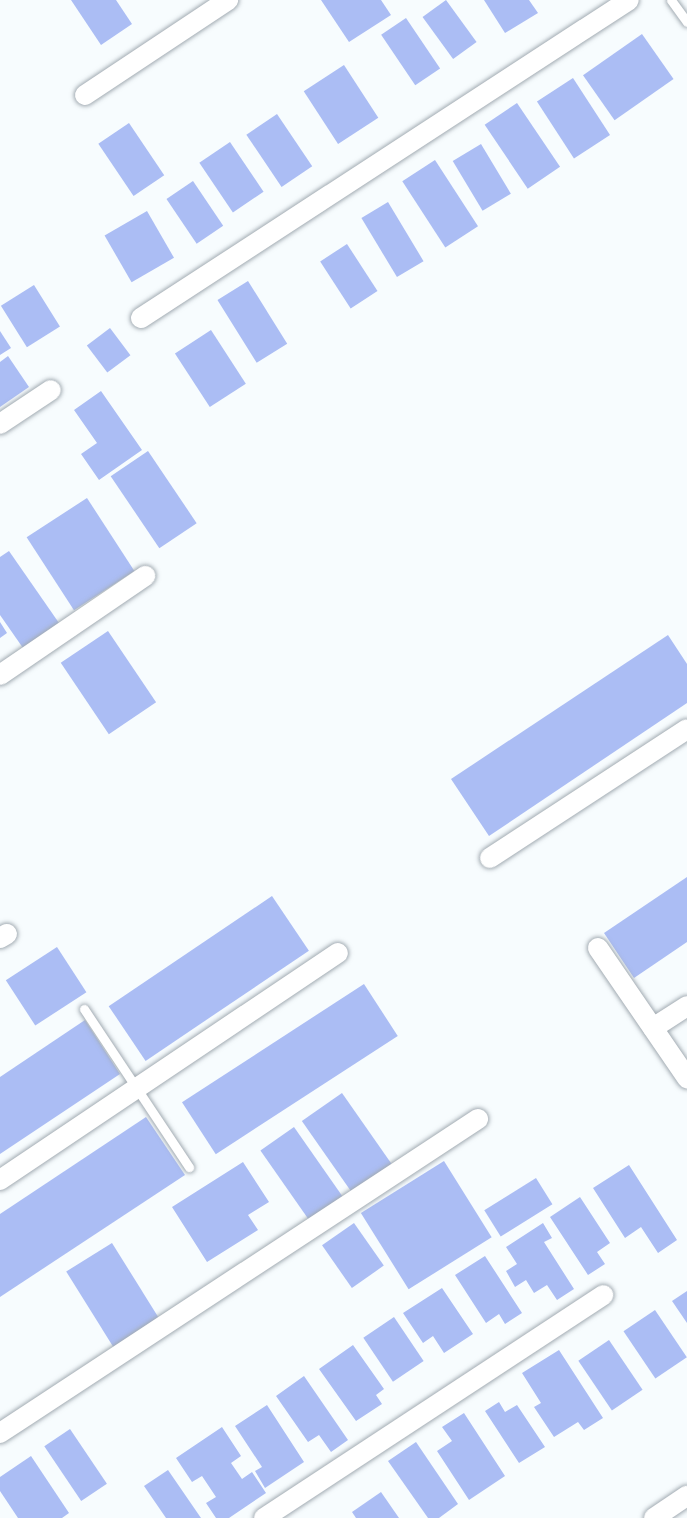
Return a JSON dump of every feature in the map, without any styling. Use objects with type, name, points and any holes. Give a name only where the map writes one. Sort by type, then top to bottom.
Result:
[{"type":"street","points":[[85,95],[228,0]]},
{"type":"street","points":[[141,318],[629,0]]},
{"type":"street","points":[[0,424],[51,390]]},
{"type":"street","points":[[0,675],[145,576]]},
{"type":"street","points":[[490,858],[687,729]]},
{"type":"street","points":[[598,948],[687,1078]]},
{"type":"street","points":[[0,1180],[338,954]]},
{"type":"street","points":[[654,1028],[687,1006]]},
{"type":"street","points":[[0,1433],[478,1119]]},
{"type":"street","points":[[264,1518],[603,1295]]},
{"type":"street","points":[[654,1518],[687,1496]]},
{"type":"lane","points":[[671,0],[687,22]]},
{"type":"lane","points":[[84,1009],[189,1167]]},
{"type":"building","points":[[71,0],[116,0],[132,24],[101,45]]},
{"type":"building","points":[[321,0],[381,0],[391,15],[349,42]]},
{"type":"building","points":[[446,0],[477,42],[453,59],[423,17]]},
{"type":"building","points":[[484,0],[529,0],[538,13],[505,33]]},
{"type":"building","points":[[406,18],[440,69],[415,85],[381,35]]},
{"type":"building","points":[[642,34],[674,79],[615,120],[583,75]]},
{"type":"building","points":[[344,65],[378,118],[338,144],[304,91]]},
{"type":"building","points":[[573,78],[610,135],[574,158],[537,101]]},
{"type":"building","points":[[517,103],[560,167],[528,189],[485,125]]},
{"type":"building","points":[[277,114],[312,166],[282,187],[246,135]]},
{"type":"building","points":[[129,123],[164,175],[134,196],[98,144]]},
{"type":"building","points":[[230,142],[264,192],[233,212],[199,163]]},
{"type":"building","points":[[481,144],[511,194],[483,211],[453,161]]},
{"type":"building","points":[[435,160],[478,226],[445,247],[402,181]]},
{"type":"building","points":[[193,181],[223,226],[197,244],[166,199]]},
{"type":"building","points":[[388,202],[424,261],[397,277],[361,218]]},
{"type":"building","points":[[147,211],[174,258],[132,282],[105,236]]},
{"type":"building","points":[[347,244],[377,291],[351,308],[320,261]]},
{"type":"building","points":[[248,281],[287,344],[257,363],[217,300]]},
{"type":"building","points":[[34,285],[60,327],[27,347],[1,306]]},
{"type":"building","points":[[110,328],[130,355],[107,373],[87,345]]},
{"type":"building","points":[[211,330],[246,384],[210,407],[175,353]]},
{"type":"building","points":[[0,331],[11,348],[0,355]]},
{"type":"building","points":[[8,356],[29,387],[0,407],[0,362]]},
{"type":"building","points":[[101,391],[142,450],[99,480],[81,454],[97,443],[74,410]]},
{"type":"building","points":[[148,451],[197,523],[159,548],[111,476]]},
{"type":"building","points":[[87,498],[134,571],[74,610],[27,537]]},
{"type":"building","points":[[9,551],[59,623],[23,648],[0,615],[0,557]]},
{"type":"building","points":[[0,622],[7,633],[0,638]]},
{"type":"building","points":[[108,631],[156,702],[109,734],[61,663]]},
{"type":"building","points":[[668,635],[687,664],[687,703],[489,836],[451,779]]},
{"type":"building","points":[[687,877],[687,942],[634,978],[604,933]]},
{"type":"building","points":[[272,896],[309,951],[146,1061],[109,1006]]},
{"type":"building","points":[[57,947],[86,992],[35,1026],[6,980]]},
{"type":"building","points":[[364,984],[398,1036],[216,1154],[182,1102]]},
{"type":"building","points":[[85,1020],[120,1074],[0,1154],[0,1077]]},
{"type":"building","points":[[342,1093],[393,1166],[353,1194],[302,1121]]},
{"type":"building","points":[[146,1117],[185,1175],[0,1297],[0,1214]]},
{"type":"building","points":[[294,1127],[343,1197],[309,1220],[260,1151]]},
{"type":"building","points":[[444,1161],[492,1237],[409,1289],[361,1213]]},
{"type":"building","points":[[243,1162],[269,1202],[248,1215],[258,1230],[207,1262],[172,1207]]},
{"type":"building","points":[[629,1165],[677,1240],[658,1253],[641,1227],[625,1238],[593,1188]]},
{"type":"building","points":[[536,1178],[552,1204],[501,1237],[484,1210]]},
{"type":"building","points":[[580,1197],[610,1243],[597,1252],[605,1264],[588,1275],[550,1217]]},
{"type":"building","points":[[354,1223],[384,1266],[352,1288],[322,1245]]},
{"type":"building","points":[[543,1223],[552,1238],[544,1242],[574,1289],[557,1300],[547,1285],[534,1293],[526,1280],[515,1287],[506,1271],[517,1264],[506,1247]]},
{"type":"building","points":[[112,1243],[160,1320],[114,1349],[66,1272]]},
{"type":"building","points":[[485,1256],[522,1313],[505,1324],[499,1314],[486,1323],[455,1275]]},
{"type":"building","points":[[442,1288],[473,1334],[444,1353],[433,1336],[423,1343],[403,1313]]},
{"type":"building","points":[[687,1291],[687,1323],[672,1301]]},
{"type":"building","points":[[655,1310],[687,1357],[655,1379],[623,1331]]},
{"type":"building","points":[[394,1317],[424,1361],[393,1382],[363,1338]]},
{"type":"building","points":[[609,1340],[643,1390],[612,1410],[578,1361]]},
{"type":"building","points":[[353,1345],[384,1389],[376,1395],[382,1404],[356,1421],[319,1369]]},
{"type":"building","points":[[559,1350],[603,1418],[584,1430],[578,1422],[554,1437],[534,1407],[541,1403],[522,1373]]},
{"type":"building","points":[[304,1376],[348,1440],[331,1452],[319,1435],[308,1442],[276,1396]]},
{"type":"building","points":[[499,1402],[505,1412],[517,1405],[545,1447],[519,1463],[485,1411]]},
{"type":"building","points":[[267,1405],[304,1462],[265,1488],[255,1471],[262,1467],[235,1426]]},
{"type":"building","points":[[464,1413],[505,1476],[469,1500],[437,1451],[452,1441],[442,1427]]},
{"type":"building","points":[[222,1427],[241,1456],[231,1463],[242,1479],[252,1472],[266,1493],[229,1518],[216,1518],[206,1503],[216,1497],[202,1476],[192,1482],[176,1458]]},
{"type":"building","points":[[70,1429],[107,1484],[81,1501],[44,1446]]},
{"type":"building","points":[[416,1442],[458,1504],[439,1518],[428,1518],[388,1461]]},
{"type":"building","points":[[31,1456],[69,1513],[62,1518],[18,1518],[0,1491],[0,1477]]},
{"type":"building","points":[[168,1470],[201,1518],[166,1518],[144,1486]]},
{"type":"building","points":[[381,1492],[399,1518],[356,1518],[352,1512]]}]
